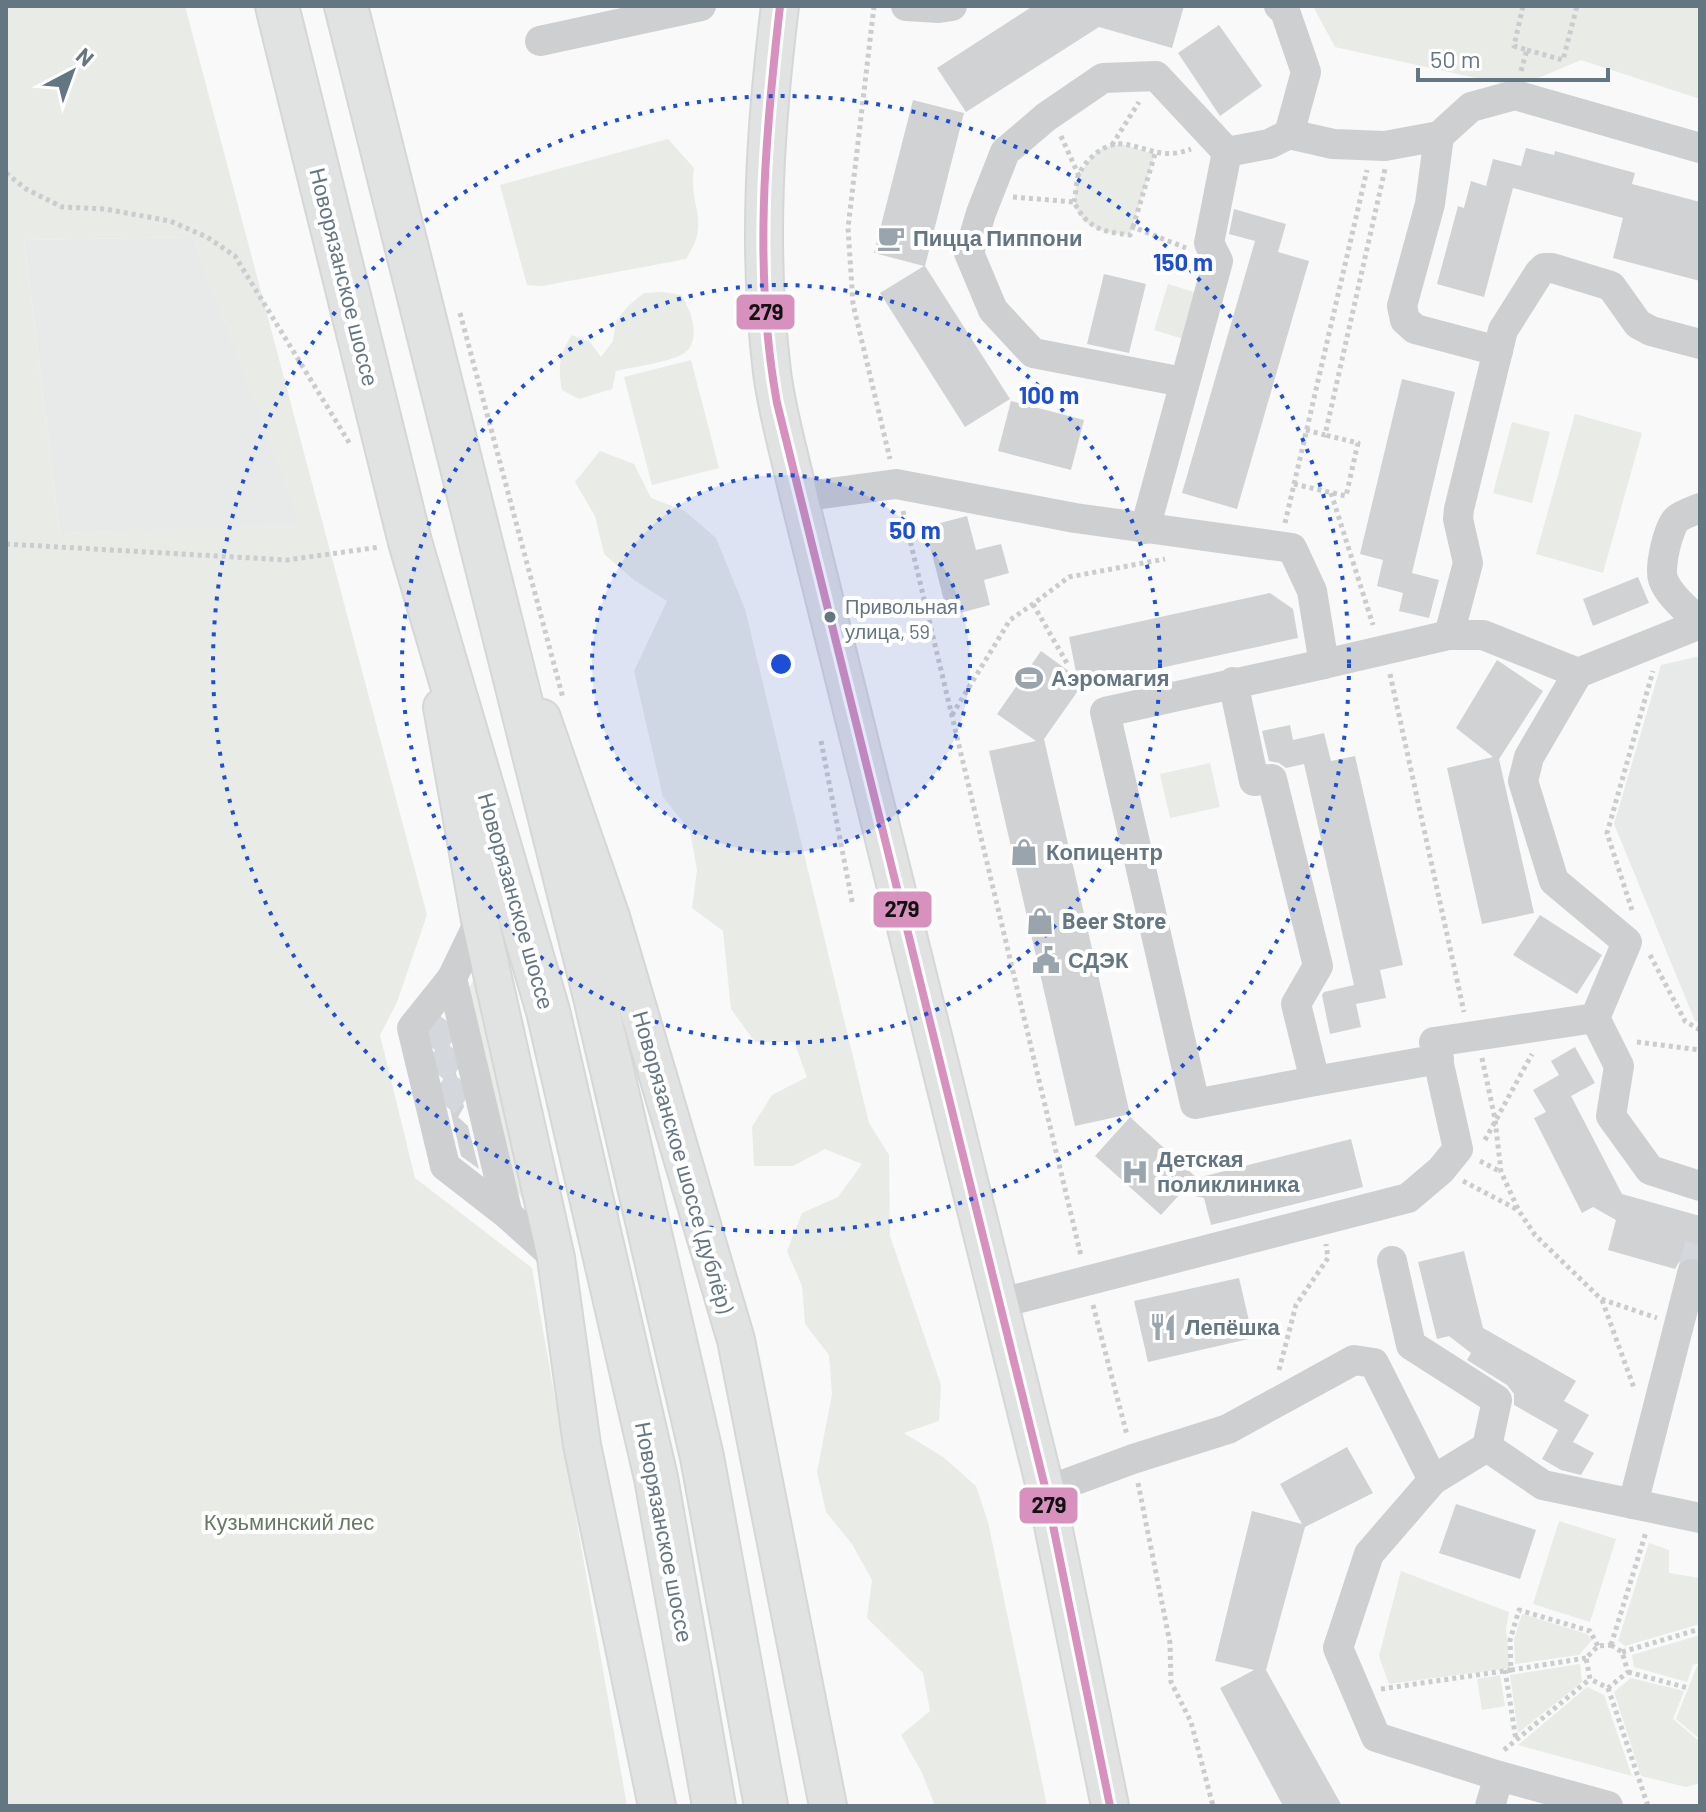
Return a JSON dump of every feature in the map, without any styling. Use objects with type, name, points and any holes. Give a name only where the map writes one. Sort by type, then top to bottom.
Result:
[{"type":"highway","name":"Новорязанское шоссе","points":[[277,6],[414,555],[548,1011],[656,1478],[714,1806]]},
{"type":"highway","points":[[346,6],[595,997],[702,1457],[766,1806]]},
{"type":"main road","points":[[780,6],[768,102],[765,298],[772,375],[799,497],[1046,1491],[1110,1806]]},
{"type":"main road","name":"Новорязанское шоссе (дублёр)","points":[[479,533],[611,917],[736,1340],[828,1806]]},
{"type":"main road","points":[[414,555],[480,920],[556,1258],[582,1445],[657,1806]]},
{"type":"street","points":[[540,41],[701,6]]},
{"type":"street","points":[[906,6],[952,6]]},
{"type":"street","points":[[1279,6],[1285,11],[1306,72],[1289,134]]},
{"type":"street","points":[[1183,382],[1033,353],[993,310],[969,253],[1005,152],[1051,114],[1103,78],[1156,76],[1221,146],[1269,144],[1289,134],[1333,144],[1382,145],[1439,136],[1471,107],[1515,95],[1700,148]]},
{"type":"street","points":[[1439,136],[1430,204],[1402,306],[1405,320],[1415,329],[1498,351]]},
{"type":"street","points":[[1145,529],[1218,261],[1209,243],[1221,146]]},
{"type":"street","points":[[1449,635],[1468,568],[1458,519],[1459,509],[1503,330],[1544,268],[1611,286],[1638,324],[1651,331],[1700,344]]},
{"type":"street","points":[[799,497],[896,484],[1145,529],[1292,548],[1312,591],[1324,664]]},
{"type":"street","points":[[1700,508],[1675,521],[1671,527],[1661,569],[1663,581],[1671,593],[1700,623],[1578,673],[1529,757],[1523,781],[1554,881],[1634,941],[1600,1028],[1619,1066],[1611,1116],[1650,1170],[1700,1186]]},
{"type":"street","points":[[1439,1059],[1195,1104],[1105,712],[1449,635],[1483,635],[1578,673]]},
{"type":"street","points":[[1233,682],[1254,781],[1272,779],[1318,966],[1296,1004],[1315,1081]]},
{"type":"street","points":[[480,920],[452,978],[412,1028],[431,1081],[445,1166],[508,1215],[556,1258]]},
{"type":"street","points":[[452,978],[463,1041],[508,1215]]},
{"type":"street","points":[[1001,1303],[1408,1198],[1441,1170],[1458,1149],[1434,1042],[1548,1025],[1600,1028]]},
{"type":"street","points":[[1392,1261],[1411,1345],[1497,1400],[1487,1447],[1433,1480],[1369,1554],[1338,1648],[1376,1737],[1608,1806]]},
{"type":"street","points":[[1643,1506],[1651,1433],[1692,1274]]},
{"type":"street","points":[[1046,1491],[1228,1429],[1354,1360],[1374,1363],[1433,1480]]},
{"type":"street","points":[[1487,1447],[1543,1485],[1700,1518]]},
{"type":"street","points":[[1489,1773],[1490,1806]]},
{"type":"path","points":[[874,6],[848,228],[853,304],[1087,1280],[1133,1459],[1170,1643],[1171,1682],[1191,1722],[1213,1806]]},
{"type":"path","points":[[1523,6],[1514,46],[1563,60],[1577,6]]},
{"type":"path","points":[[1515,95],[1527,50]]},
{"type":"path","points":[[1112,145],[1156,76]]},
{"type":"path","points":[[1051,114],[1079,176]]},
{"type":"path","points":[[1155,154],[1130,235],[1108,233],[1083,219],[1074,202],[1079,176],[1098,151],[1121,144],[1155,154],[1177,155],[1221,146]]},
{"type":"path","points":[[1279,546],[1306,430],[1382,145]]},
{"type":"path","points":[[1325,435],[1382,145]]},
{"type":"path","points":[[6,173],[26,189],[62,207],[105,209],[170,221],[207,237],[235,256],[352,447]]},
{"type":"path","points":[[988,195],[1074,202]]},
{"type":"path","points":[[1133,227],[1218,261]]},
{"type":"path","points":[[1294,484],[1346,496],[1358,443],[1306,430]]},
{"type":"path","points":[[1331,493],[1381,651]]},
{"type":"path","points":[[6,544],[287,560],[414,555]]},
{"type":"path","points":[[951,716],[1010,620],[1069,577],[1176,557]]},
{"type":"path","points":[[1033,604],[1068,665]]},
{"type":"path","points":[[1662,639],[1607,833],[1634,941],[1685,1021],[1700,1030]]},
{"type":"path","points":[[821,741],[853,906]]},
{"type":"path","points":[[1495,1119],[1548,1025]]},
{"type":"path","points":[[1600,1028],[1700,1050]]},
{"type":"path","points":[[1441,1170],[1519,1211]]},
{"type":"path","points":[[1288,1396],[1279,1368],[1296,1305],[1328,1258],[1324,1219]]},
{"type":"path","points":[[1601,1299],[1651,1433]]},
{"type":"path","points":[[1611,1645],[1643,1506]]},
{"type":"path","points":[[1516,1740],[1508,1670],[1510,1640],[1519,1610],[1590,1631],[1598,1646]]},
{"type":"path","points":[[1622,1652],[1700,1629]]},
{"type":"path","points":[[1357,1692],[1586,1658],[1598,1646],[1611,1645],[1622,1652],[1628,1672]]},
{"type":"path","points":[[1586,1658],[1590,1679]]},
{"type":"path","points":[[1628,1672],[1688,1688]]},
{"type":"path","points":[[1608,1688],[1628,1672]]},
{"type":"path","points":[[1590,1679],[1608,1688],[1648,1806]]},
{"type":"path","points":[[1489,1773],[1516,1740],[1590,1679]]},
{"type":"shaded area","points":[[193,237],[301,525],[60,533],[24,240]]},
{"type":"shaded area","points":[[1700,656],[1700,1023],[1695,1021],[1614,824],[1661,665]]},
{"type":"green space","name":"Кузьминский лес","points":[[6,6],[185,6],[427,915],[397,1002],[380,1035],[415,1178],[532,1268],[627,1806],[6,1806]],"holes":[[[193,237],[300,524],[60,533],[24,240]]]},
{"type":"green space","points":[[1313,6],[1700,6],[1700,99],[1581,60],[1517,87],[1335,47]]},
{"type":"green space","points":[[668,139],[694,168],[698,223],[694,245],[686,259],[542,286],[527,285],[500,185]]},
{"type":"green space","points":[[1121,144],[1155,154],[1130,235],[1111,233],[1093,226],[1083,219],[1075,202],[1080,174],[1091,158],[1102,149]]},
{"type":"green space","points":[[1168,284],[1197,293],[1183,339],[1154,330]]},
{"type":"green space","points":[[644,293],[681,295],[689,310],[694,337],[687,351],[664,361],[616,371],[612,389],[579,399],[562,390],[561,361],[572,335],[590,342],[601,357],[613,341],[616,321],[629,305]]},
{"type":"green space","points":[[691,360],[719,468],[652,485],[624,377]]},
{"type":"green space","points":[[1575,414],[1642,433],[1603,573],[1536,554]]},
{"type":"green space","points":[[1512,422],[1550,432],[1532,503],[1493,493]]},
{"type":"green space","points":[[600,451],[634,464],[651,498],[685,511],[716,538],[745,609],[869,1123],[889,1155],[890,1236],[941,1385],[939,1421],[904,1433],[943,1457],[976,1486],[988,1522],[1047,1806],[935,1806],[922,1773],[901,1735],[930,1711],[923,1673],[867,1618],[872,1580],[852,1544],[826,1512],[817,1472],[832,1394],[829,1355],[805,1324],[802,1286],[787,1251],[802,1213],[838,1197],[862,1164],[825,1149],[793,1166],[754,1166],[752,1127],[772,1095],[807,1077],[794,1042],[755,1042],[731,1009],[723,931],[692,908],[697,870],[690,831],[663,797],[634,671],[667,601],[634,580],[604,554],[595,516],[575,482]]},
{"type":"green space","points":[[1210,763],[1220,807],[1170,818],[1160,774]]},
{"type":"green space","points":[[475,978],[524,1200],[513,1188],[468,989]]},
{"type":"green space","points":[[1559,1521],[1616,1539],[1590,1622],[1533,1604]]},
{"type":"green space","points":[[1649,1543],[1669,1550],[1669,1573],[1700,1578],[1700,1624],[1625,1646],[1618,1641]]},
{"type":"green space","points":[[1401,1571],[1509,1612],[1506,1629],[1510,1668],[1389,1684],[1379,1656]]},
{"type":"green space","points":[[1522,1614],[1587,1634],[1592,1640],[1579,1655],[1515,1664],[1514,1639]]},
{"type":"green space","points":[[1700,1635],[1700,1663],[1693,1665],[1687,1682],[1634,1667],[1632,1655]]},
{"type":"green space","points":[[1580,1664],[1582,1682],[1518,1733],[1510,1675]]},
{"type":"green space","points":[[1700,1665],[1700,1739],[1676,1719]]},
{"type":"green space","points":[[1500,1675],[1505,1706],[1482,1710],[1477,1679]]},
{"type":"green space","points":[[1631,1678],[1684,1691],[1673,1719],[1700,1742],[1700,1783],[1686,1787],[1641,1776],[1614,1692]]},
{"type":"green space","points":[[1587,1687],[1604,1695],[1632,1776],[1518,1745]]},
{"type":"building","points":[[1033,6],[1184,6],[1172,48],[1099,27],[966,112],[937,68]]},
{"type":"building","points":[[1219,25],[1262,86],[1220,116],[1178,53]]},
{"type":"building","points":[[913,100],[964,113],[925,266],[1010,399],[965,427],[880,293],[924,266],[874,253]]},
{"type":"building","points":[[1526,148],[1554,155],[1555,151],[1635,173],[1632,184],[1700,202],[1700,281],[1613,258],[1623,218],[1513,188],[1484,297],[1437,284],[1458,206],[1464,208],[1471,181],[1486,186],[1493,159],[1521,166]]},
{"type":"building","points":[[1234,209],[1286,224],[1278,252],[1309,261],[1237,509],[1182,493],[1255,241],[1229,234]]},
{"type":"building","points":[[1104,274],[1146,284],[1129,353],[1087,344]]},
{"type":"building","points":[[1402,379],[1455,392],[1412,573],[1439,580],[1429,618],[1399,611],[1403,593],[1377,586],[1383,560],[1360,554]]},
{"type":"building","points":[[1011,401],[1084,420],[1071,470],[998,451]]},
{"type":"building","points":[[967,516],[976,550],[1001,544],[1009,573],[984,580],[990,605],[948,616],[925,527]]},
{"type":"building","points":[[1638,577],[1649,603],[1593,626],[1583,599]]},
{"type":"building","points":[[1270,593],[1293,609],[1298,638],[1082,685],[1044,739],[1130,1114],[1075,1126],[989,751],[1036,741],[997,714],[1041,651],[1077,677],[1069,637]]},
{"type":"building","points":[[1497,660],[1543,691],[1499,759],[1534,913],[1482,924],[1447,768],[1493,757],[1456,728]]},
{"type":"building","points":[[1290,725],[1293,740],[1324,733],[1331,761],[1355,756],[1403,965],[1380,970],[1386,998],[1356,1004],[1361,1027],[1330,1034],[1322,995],[1354,985],[1304,764],[1286,768],[1269,761],[1262,731]]},
{"type":"building","points":[[1540,915],[1602,955],[1577,994],[1513,955]]},
{"type":"building","points":[[443,1018],[464,1107],[458,1117],[468,1126],[479,1169],[461,1156],[432,1032]]},
{"type":"building","points":[[1575,1047],[1595,1083],[1571,1096],[1622,1194],[1700,1216],[1700,1258],[1686,1257],[1675,1269],[1608,1250],[1616,1220],[1593,1207],[1582,1213],[1534,1118],[1546,1112],[1533,1090],[1559,1075],[1551,1061]]},
{"type":"building","points":[[1130,1117],[1197,1178],[1351,1139],[1363,1187],[1211,1225],[1204,1198],[1181,1193],[1161,1215],[1095,1156]]},
{"type":"building","points":[[1464,1251],[1483,1328],[1576,1381],[1564,1401],[1589,1415],[1573,1442],[1594,1453],[1581,1475],[1561,1470],[1542,1459],[1558,1430],[1514,1405],[1514,1394],[1507,1385],[1467,1360],[1471,1353],[1449,1336],[1437,1339],[1418,1262]]},
{"type":"building","points":[[1239,1278],[1253,1338],[1148,1362],[1134,1301]]},
{"type":"building","points":[[1347,1447],[1373,1493],[1305,1527],[1266,1670],[1342,1806],[1283,1806],[1220,1688],[1254,1670],[1215,1661],[1252,1511],[1302,1524],[1280,1484]]},
{"type":"building","points":[[1456,1504],[1536,1530],[1520,1579],[1439,1553]]},
{"type":"tunnel","points":[[430,1046],[453,1016]]},
{"type":"tunnel","points":[[436,1073],[460,1043]]},
{"type":"tunnel","points":[[443,1104],[467,1074]]},
{"type":"tunnel","points":[[1692,1274],[1700,1244]]},
{"type":"transit line","name":"279","points":[[780,6],[766,155],[763,254],[765,304],[777,403],[1046,1491],[1110,1806]]},
{"type":"place","name":"Пицца Пиппони","points":[[891,238]]},
{"type":"place","name":"Привольная улица, 59","points":[[830,617]]},
{"type":"place","name":"Аэромагия","points":[[1029,678]]},
{"type":"place","name":"Копицентр","points":[[1024,852]]},
{"type":"place","name":"Beer Store","points":[[1040,921]]},
{"type":"place","name":"СДЭК","points":[[1046,960]]},
{"type":"place","name":"Детская поликлиника","points":[[1135,1172]]},
{"type":"place","name":"Лепёшка","points":[[1163,1327]]}]
